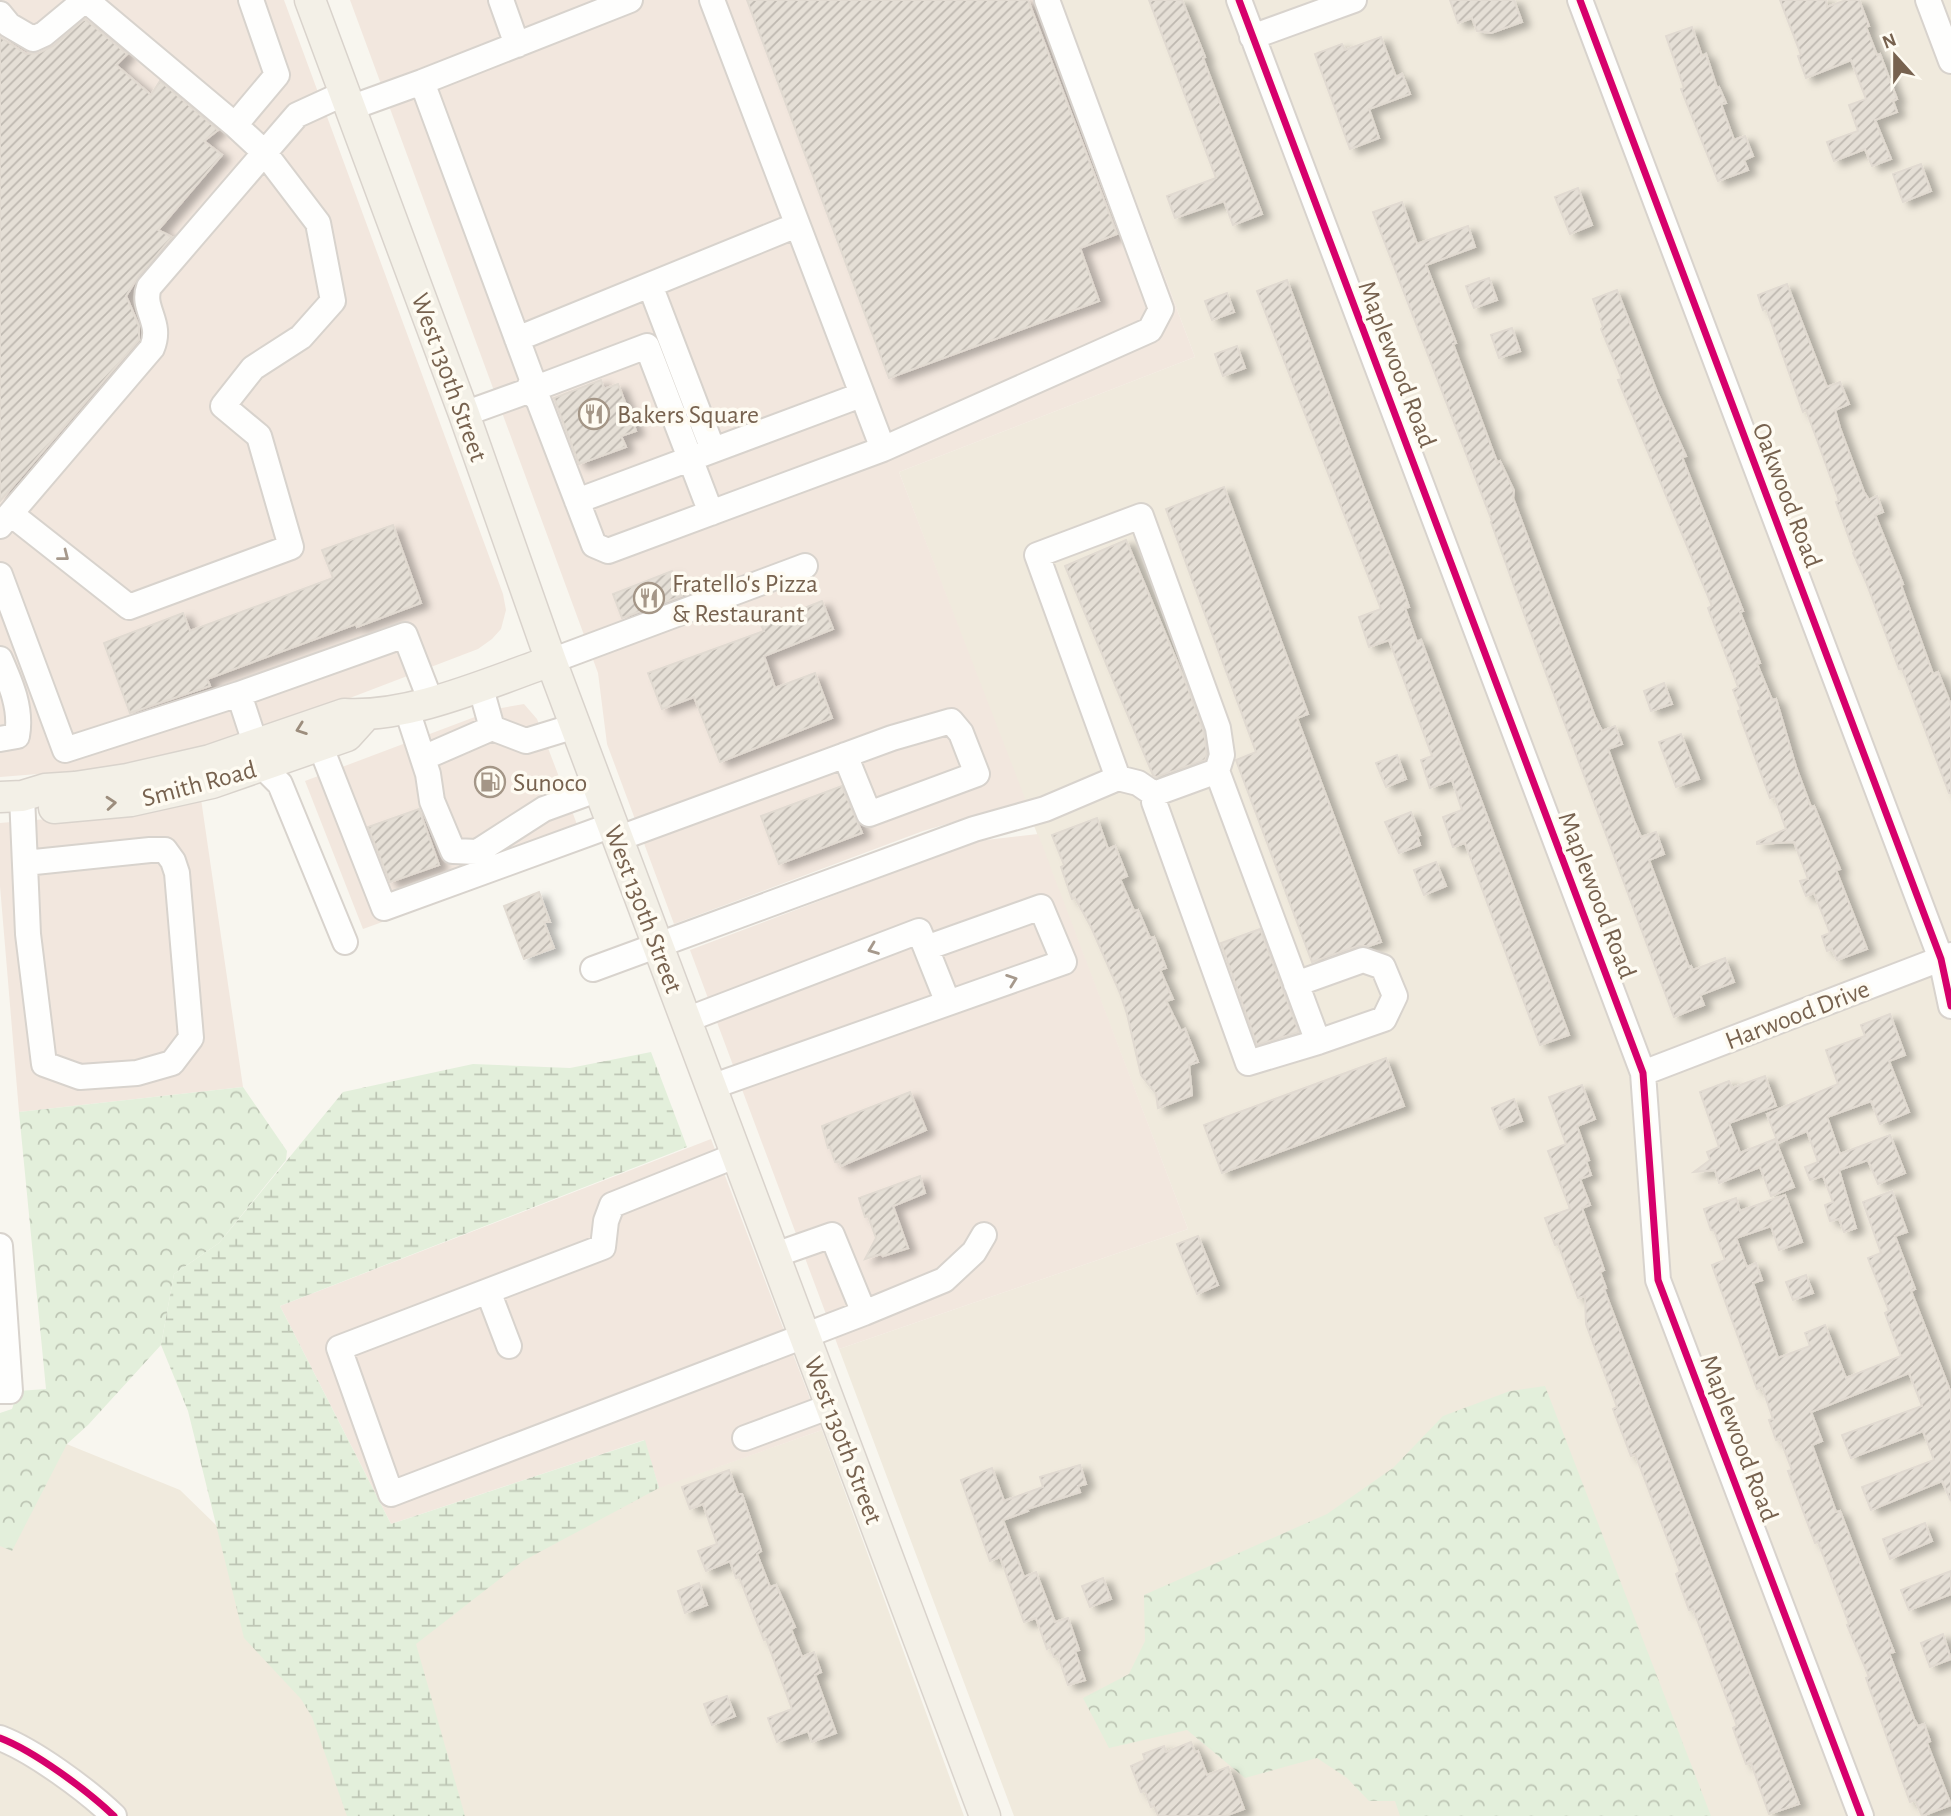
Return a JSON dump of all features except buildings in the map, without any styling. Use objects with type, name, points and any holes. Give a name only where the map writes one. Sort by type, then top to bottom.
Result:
[{"type":"main road","name":"West 130th Street","points":[[310,0],[464,414],[575,726],[985,1816]]},
{"type":"main road","name":"Smith Road","points":[[259,756],[344,714],[366,715],[419,706],[551,661]]},
{"type":"main road","name":"Smith Road","points":[[11,796],[127,779],[211,760],[259,756],[320,745],[347,736],[366,715]]},
{"type":"street","points":[[0,14],[9,25],[33,39],[44,34],[86,0],[264,152],[318,223],[333,301],[302,337],[254,368],[223,406],[259,436],[291,547],[129,607],[5,520],[152,348],[157,329],[147,303],[149,286],[264,152],[297,114],[422,82],[630,0]]},
{"type":"street","points":[[235,125],[277,75],[251,0]]},
{"type":"street","points":[[501,0],[517,45]]},
{"type":"street","points":[[712,0],[883,449]]},
{"type":"street","points":[[528,391],[538,399],[594,545],[608,551],[883,449],[1150,330],[1161,309],[1047,0]]},
{"type":"street","name":"Maplewood Road","points":[[1239,0],[1643,1073],[1658,1280],[1861,1816]]},
{"type":"street","points":[[1252,37],[1354,0]]},
{"type":"street","name":"Oakwood Road","points":[[1580,0],[1946,957],[1951,1006]]},
{"type":"street","points":[[1928,0],[1951,61]]},
{"type":"street","points":[[422,82],[532,379],[528,391]]},
{"type":"street","points":[[517,339],[797,225]]},
{"type":"street","points":[[650,285],[658,342],[702,454],[711,513]]},
{"type":"street","points":[[464,414],[658,342]]},
{"type":"street","points":[[577,501],[861,395]]},
{"type":"street","points":[[1118,778],[1037,555],[1141,516],[1218,728],[1223,755],[1217,771],[1318,1042]]},
{"type":"street","points":[[551,661],[805,566]]},
{"type":"street","points":[[0,575],[65,750],[239,694],[405,635],[419,706],[423,758],[432,801],[453,851],[477,852],[544,809],[599,789]]},
{"type":"street","points":[[0,659],[13,690],[20,720],[17,736],[0,739]]},
{"type":"street","points":[[480,685],[492,728]]},
{"type":"street","points":[[239,694],[259,756],[280,784],[345,942]]},
{"type":"street","points":[[320,745],[384,908],[892,738],[951,721],[961,733],[977,774],[869,814],[845,755]]},
{"type":"street","points":[[423,758],[492,728],[526,741],[575,726]]},
{"type":"street","points":[[1154,794],[1217,771]]},
{"type":"street","points":[[593,969],[974,829],[1045,809],[1118,778],[1138,783],[1154,794]]},
{"type":"street","points":[[1154,794],[1154,802],[1248,1063],[1384,1019],[1395,996],[1383,967],[1363,960],[1296,984]]},
{"type":"street","points":[[11,796],[24,863],[28,934],[44,1064],[80,1077],[136,1073],[172,1063],[191,1038],[177,873],[173,860],[165,850],[158,850],[24,863]]},
{"type":"street","points":[[711,1087],[1064,962],[1041,907],[926,948]]},
{"type":"street","points":[[686,1020],[919,931],[948,1003]]},
{"type":"street","name":"Harwood Drive","points":[[1643,1073],[1946,957]]},
{"type":"street","points":[[737,1155],[612,1205],[606,1221],[603,1247],[339,1348],[391,1494],[944,1280],[974,1252],[984,1235]]},
{"type":"street","points":[[775,1255],[832,1235],[864,1313]]},
{"type":"street","points":[[0,1246],[9,1391],[0,1391]]},
{"type":"street","points":[[488,1291],[509,1346]]},
{"type":"street","points":[[745,1438],[831,1406]]},
{"type":"street","points":[[0,1738],[21,1746],[114,1816]]},
{"type":"shaded area","points":[[0,0],[284,0],[503,594],[506,610],[501,629],[492,639],[478,649],[342,701],[204,747],[159,759],[88,770],[0,777]]},
{"type":"shaded area","points":[[350,0],[1060,0],[1195,357],[899,472],[1026,801],[923,831],[674,924],[607,744],[598,673]]},
{"type":"shaded area","points":[[1060,0],[1951,0],[1951,1816],[1014,1816],[839,1349],[1188,1229],[899,472],[1195,357]]},
{"type":"shaded area","points":[[524,704],[537,719],[586,848],[363,929],[305,781],[496,709]]},
{"type":"shaded area","points":[[201,799],[243,1087],[19,1112],[0,886],[0,823],[105,814]]},
{"type":"shaded area","points":[[1038,834],[1188,1229],[839,1349],[690,950],[977,841]]},
{"type":"shaded area","points":[[711,1139],[822,1430],[659,1488],[644,1440],[391,1524],[280,1306]]},
{"type":"shaded area","points":[[0,1417],[180,1490],[254,1562],[282,1620],[822,1430],[964,1816],[0,1816]]},
{"type":"green space","points":[[651,1052],[687,1147],[280,1306],[391,1524],[645,1440],[659,1488],[523,1561],[416,1644],[465,1816],[347,1816],[312,1717],[301,1699],[244,1638],[188,1411],[161,1345],[174,1274],[219,1243],[343,1092],[473,1064],[570,1068]]},
{"type":"green space","points":[[243,1087],[287,1151],[286,1160],[219,1243],[174,1274],[161,1345],[88,1425],[67,1444],[12,1551],[0,1546],[0,1413],[12,1409],[18,1391],[46,1389],[19,1112]]},
{"type":"green space","points":[[1545,1386],[1711,1816],[1400,1816],[1395,1801],[1369,1801],[1347,1778],[1317,1758],[1245,1778],[1187,1730],[1109,1748],[1083,1698],[1129,1674],[1145,1641],[1144,1595],[1327,1514],[1393,1468],[1443,1416],[1510,1391]]},
{"type":"cycle path","points":[[1239,0],[1643,1073],[1658,1280],[1861,1816]]},
{"type":"cycle path","points":[[1580,0],[1941,959],[1951,1006]]},
{"type":"cycle path","points":[[0,1738],[60,1772],[114,1816]]},
{"type":"place","name":"Bakers Square","points":[[594,414]]},
{"type":"place","name":"Fratello's Pizza & Restaurant","points":[[649,598]]},
{"type":"place","name":"Sunoco","points":[[490,782]]}]
